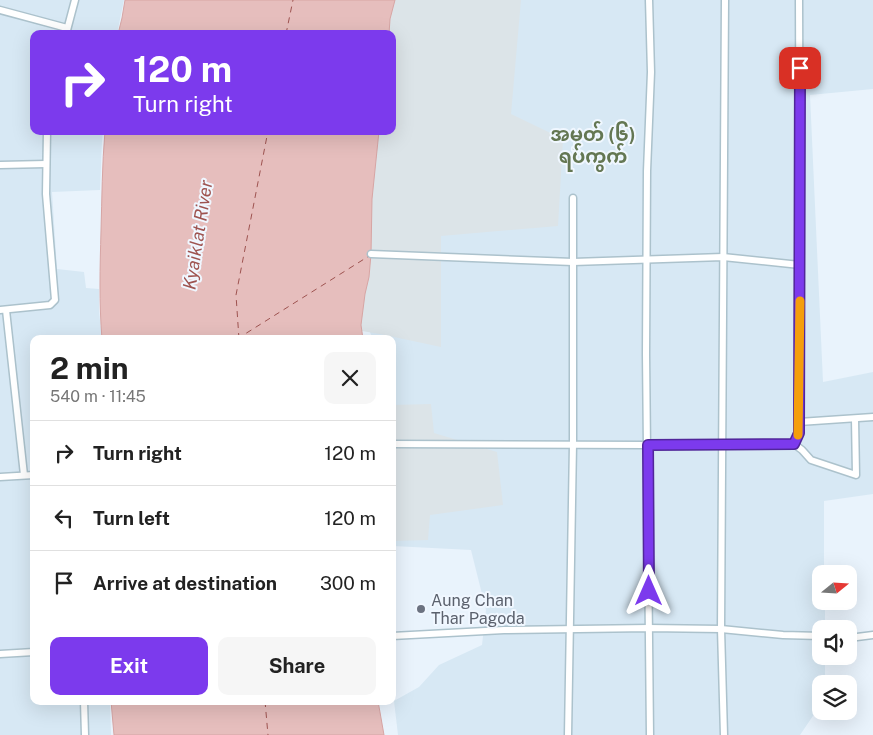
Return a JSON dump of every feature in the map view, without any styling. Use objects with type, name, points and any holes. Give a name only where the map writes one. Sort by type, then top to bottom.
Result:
[{"type":"street","points":[[66,30],[75,0]]},
{"type":"street","points":[[649,0],[651,72],[646,259],[650,735]]},
{"type":"street","points":[[724,735],[721,629],[725,0]]},
{"type":"street","points":[[794,444],[799,433],[799,0]]},
{"type":"street","points":[[0,10],[63,30]]},
{"type":"street","points":[[24,475],[3,310],[50,305],[55,300],[46,194],[47,135]]},
{"type":"street","points":[[0,165],[46,164]]},
{"type":"street","points":[[568,735],[574,444],[573,198]]},
{"type":"street","points":[[371,254],[573,262],[723,257],[800,265]]},
{"type":"street","points":[[799,422],[873,417]]},
{"type":"street","points":[[396,444],[794,444],[810,460],[856,475],[855,419]]},
{"type":"street","points":[[0,477],[30,474]]},
{"type":"street","points":[[396,636],[504,630],[649,628],[721,629],[812,636]]},
{"type":"street","points":[[857,638],[873,635]]},
{"type":"street","points":[[0,654],[30,652]]},
{"type":"street","points":[[84,705],[85,735]]},
{"type":"shaded area","points":[[0,0],[124,0],[118,30],[30,30],[30,135],[103,135],[100,190],[52,192],[57,269],[84,272],[86,288],[99,289],[102,335],[30,335],[30,705],[110,705],[111,735],[0,735]]},
{"type":"shaded area","points":[[369,0],[521,0],[511,114],[563,139],[558,226],[441,236],[441,347],[396,337],[396,335],[350,329],[349,135],[396,135],[396,30],[365,30]]},
{"type":"shaded area","points":[[405,0],[873,0],[873,89],[810,95],[823,382],[873,372],[873,494],[824,501],[824,565],[812,565],[812,610],[825,610],[825,620],[812,620],[812,665],[825,665],[825,675],[812,675],[812,717],[800,735],[398,735],[394,705],[396,700],[419,687],[439,665],[482,645],[486,610],[471,550],[396,546],[396,335],[371,335],[369,330],[392,135],[396,135],[396,91]]},
{"type":"shaded area","points":[[431,404],[434,433],[497,452],[503,505],[430,515],[428,540],[396,541],[396,405]]},
{"type":"water","points":[[125,0],[395,0],[389,30],[119,30]]},
{"type":"water","name":"Kyaiklat River","points":[[105,135],[379,135],[372,199],[369,277],[361,325],[362,335],[102,335],[100,272]]},
{"type":"water","points":[[111,705],[379,705],[384,735],[114,735]]},
{"type":"ferry route","points":[[287,30],[293,0]]},
{"type":"ferry route","points":[[239,335],[236,295],[267,135]]},
{"type":"ferry route","points":[[243,335],[369,256]]},
{"type":"ferry route","points":[[265,705],[268,735]]},
{"type":"slow traffic","points":[[798,435],[800,301]]},
{"type":"place","name":"Aung Chan Thar Pagoda","points":[[421,609]]},
{"type":"district","name":"အမှတ် (၆) ရပ်ကွက်","points":[[593,145]]},
{"type":"route","points":[[649,591],[648,445],[782,445],[794,444],[799,433],[800,68]]}]
